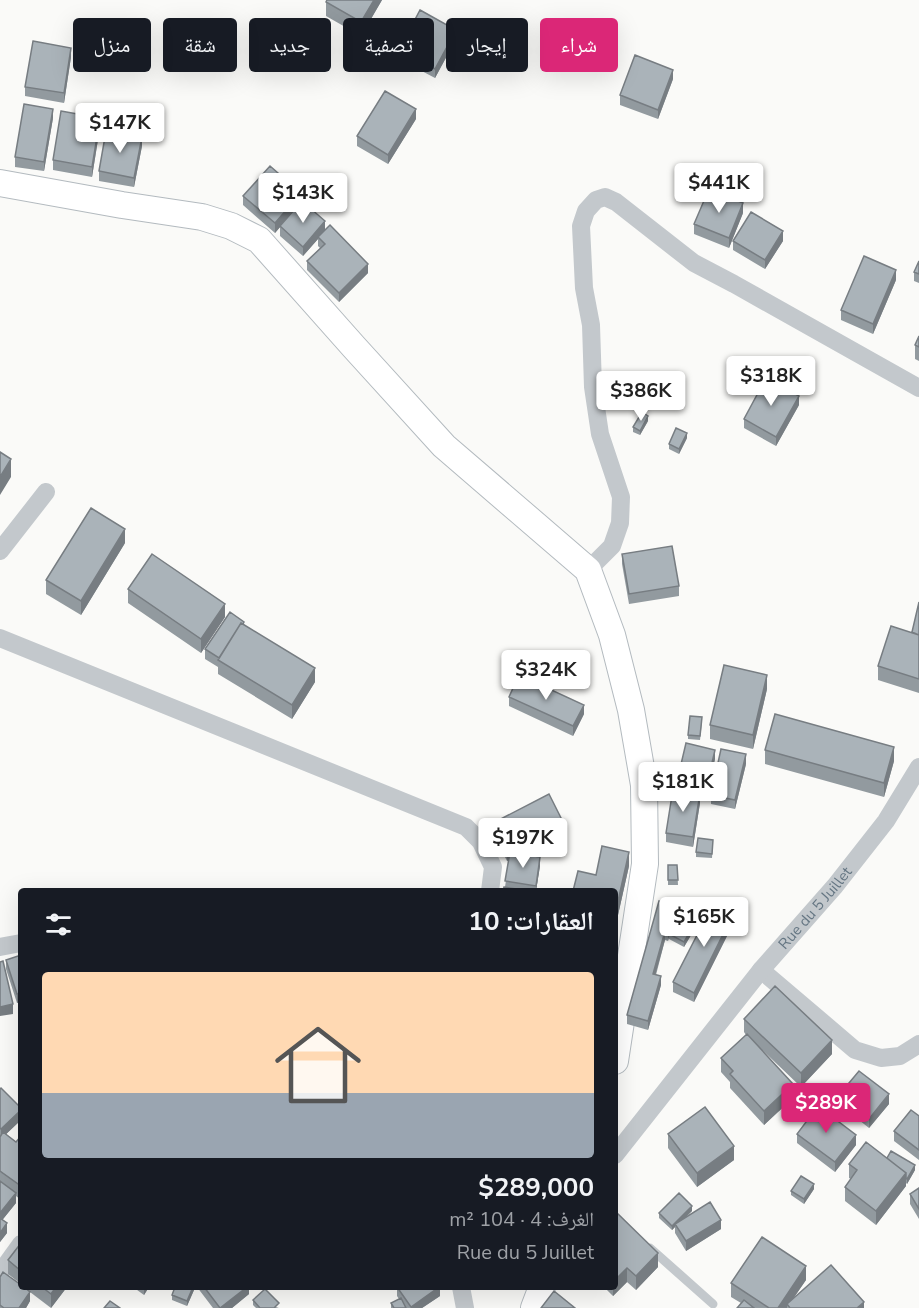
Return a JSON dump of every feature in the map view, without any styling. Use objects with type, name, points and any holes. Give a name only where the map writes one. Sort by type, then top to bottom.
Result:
[{"type":"street","points":[[0,183],[202,217],[231,226],[259,240],[444,446],[588,570],[612,635],[626,688],[644,786],[645,864],[618,1041]]},
{"type":"street","points":[[588,570],[612,546],[620,523],[621,497],[600,434],[593,387],[591,325],[584,288],[581,226],[586,211],[596,200],[605,197],[616,202],[694,263],[919,388]]},
{"type":"street","points":[[0,551],[46,492]]},
{"type":"street","points":[[0,638],[466,827],[481,842],[494,867],[490,888]]},
{"type":"street","name":"Rue du 5 Juillet","points":[[618,1151],[761,970],[835,886],[886,821],[919,767]]},
{"type":"street","points":[[0,947],[18,944]]},
{"type":"street","points":[[761,970],[855,1050],[881,1058],[900,1056],[919,1044]]},
{"type":"street","points":[[0,1273],[18,1248]]},
{"type":"street","points":[[462,1290],[465,1308]]},
{"type":"street","points":[[534,1308],[541,1290]]},
{"type":"lane","points":[[642,1240],[712,1304]]},
{"type":"building","points":[[327,0],[374,0],[363,18],[354,18],[326,2]]},
{"type":"building","points":[[420,10],[446,24],[446,49],[435,69],[434,18],[416,18]]},
{"type":"building","points":[[33,41],[71,48],[64,93],[25,87]]},
{"type":"building","points":[[635,55],[673,70],[658,110],[620,95]]},
{"type":"building","points":[[385,91],[416,109],[388,155],[357,136]]},
{"type":"building","points":[[24,104],[53,109],[44,162],[15,157]]},
{"type":"building","points":[[61,111],[100,118],[92,167],[53,160]]},
{"type":"building","points":[[106,131],[142,137],[134,178],[99,171]]},
{"type":"building","points":[[270,166],[301,193],[275,223],[243,196]]},
{"type":"building","points":[[709,189],[743,203],[729,238],[694,224]]},
{"type":"building","points":[[302,201],[325,221],[303,247],[280,226]]},
{"type":"building","points":[[751,212],[783,231],[765,260],[733,241]]},
{"type":"building","points":[[330,225],[368,264],[339,293],[307,261],[325,244],[318,237]]},
{"type":"building","points":[[864,256],[896,270],[873,324],[841,310]]},
{"type":"building","points":[[919,261],[919,274],[914,272]]},
{"type":"building","points":[[766,378],[799,396],[776,437],[744,419]]},
{"type":"building","points":[[642,412],[648,416],[640,431],[633,427]]},
{"type":"building","points":[[676,428],[687,433],[679,449],[669,444]]},
{"type":"building","points":[[0,452],[11,459],[0,477]]},
{"type":"building","points":[[91,508],[125,529],[81,601],[46,580]]},
{"type":"building","points":[[672,546],[679,586],[629,594],[622,554]]},
{"type":"building","points":[[152,554],[225,604],[201,639],[128,589]]},
{"type":"building","points":[[919,602],[919,635],[912,632]]},
{"type":"building","points":[[230,612],[244,622],[241,623],[219,658],[205,649]]},
{"type":"building","points":[[241,623],[315,668],[292,705],[218,660]]},
{"type":"building","points":[[891,626],[919,635],[919,679],[878,666]]},
{"type":"building","points":[[724,665],[767,675],[753,735],[710,725]]},
{"type":"building","points":[[519,675],[584,705],[573,726],[509,697]]},
{"type":"building","points":[[775,714],[894,747],[884,783],[765,750]]},
{"type":"building","points":[[690,716],[702,717],[700,736],[688,735]]},
{"type":"building","points":[[686,743],[715,750],[707,784],[678,777]]},
{"type":"building","points":[[721,749],[746,754],[735,800],[711,795]]},
{"type":"building","points":[[673,789],[700,793],[693,837],[666,833]]},
{"type":"building","points":[[549,794],[563,822],[507,851],[493,823]]},
{"type":"building","points":[[698,838],[713,840],[712,854],[696,852]]},
{"type":"building","points":[[602,846],[629,852],[618,901],[618,888],[574,888],[578,871],[596,875]]},
{"type":"building","points":[[510,852],[540,857],[536,886],[505,881]]},
{"type":"building","points":[[668,865],[677,865],[678,880],[668,880]]},
{"type":"building","points":[[659,901],[675,906],[668,931],[665,931],[653,974],[661,976],[648,1021],[627,1015]]},
{"type":"building","points":[[714,902],[734,912],[694,993],[673,982]]},
{"type":"building","points":[[679,917],[694,925],[684,942],[669,934]]},
{"type":"building","points":[[18,956],[18,994],[17,994],[6,960]]},
{"type":"building","points":[[3,961],[13,1004],[0,1007],[0,962]]},
{"type":"building","points":[[775,986],[832,1040],[801,1073],[744,1019]]},
{"type":"building","points":[[747,1034],[793,1084],[764,1111],[730,1074],[733,1071],[721,1058]]},
{"type":"building","points":[[859,1071],[889,1094],[869,1119],[839,1095]]},
{"type":"building","points":[[0,1089],[18,1105],[18,1113],[1,1129],[0,1128]]},
{"type":"building","points":[[818,1106],[856,1135],[835,1162],[797,1134]]},
{"type":"building","points":[[705,1107],[734,1146],[697,1173],[668,1134]]},
{"type":"building","points":[[911,1110],[919,1116],[919,1150],[894,1131]]},
{"type":"building","points":[[3,1132],[16,1142],[18,1140],[18,1184],[0,1171],[0,1137]]},
{"type":"building","points":[[866,1142],[906,1173],[876,1211],[845,1187],[857,1170],[849,1164]]},
{"type":"building","points":[[891,1151],[915,1165],[907,1179],[906,1173],[887,1158]]},
{"type":"building","points":[[801,1176],[814,1184],[804,1199],[791,1191]]},
{"type":"building","points":[[0,1181],[16,1193],[0,1213]]},
{"type":"building","points":[[919,1188],[919,1209],[910,1194]]},
{"type":"building","points":[[679,1193],[692,1206],[672,1226],[659,1213]]},
{"type":"building","points":[[710,1202],[721,1220],[686,1241],[675,1224]]},
{"type":"building","points":[[618,1214],[658,1253],[636,1276],[627,1268],[618,1277]]},
{"type":"building","points":[[0,1218],[7,1223],[0,1233]]},
{"type":"building","points":[[762,1237],[806,1266],[778,1308],[769,1308],[731,1283]]},
{"type":"building","points":[[18,1247],[18,1268],[8,1260]]},
{"type":"building","points":[[831,1265],[864,1302],[857,1308],[790,1308],[787,1304]]},
{"type":"building","points":[[3,1272],[18,1283],[18,1290],[30,1292],[19,1308],[4,1308],[0,1305],[0,1277]]},
{"type":"building","points":[[174,1290],[192,1290],[187,1301],[172,1295]]},
{"type":"building","points":[[206,1290],[243,1290],[220,1308]]},
{"type":"building","points":[[266,1290],[279,1303],[274,1308],[260,1308],[253,1300]]},
{"type":"building","points":[[399,1290],[435,1290],[411,1307]]},
{"type":"building","points":[[554,1291],[575,1308],[541,1308]]},
{"type":"building","points":[[401,1298],[406,1308],[394,1308],[391,1303]]},
{"type":"building","points":[[744,1300],[754,1308],[737,1308]]},
{"type":"building","points":[[110,1301],[120,1308],[104,1308]]}]
